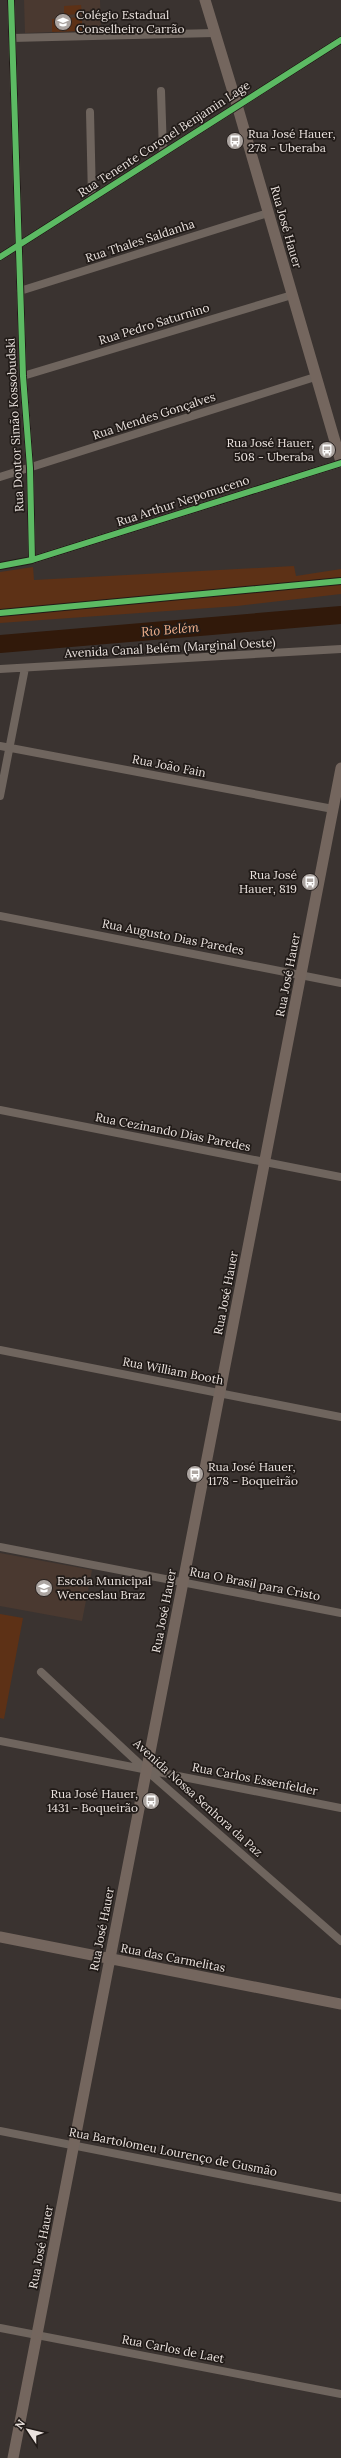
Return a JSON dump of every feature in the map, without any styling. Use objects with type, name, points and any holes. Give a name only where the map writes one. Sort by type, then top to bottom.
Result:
[{"type":"main road","name":"Rua José Hauer","points":[[205,0],[341,463]]},
{"type":"main road","name":"Rua José Hauer","points":[[13,2458],[341,768]]},
{"type":"main road","name":"Rua das Carmelitas","points":[[0,1937],[341,2004]]},
{"type":"street","name":"Rua Doutor Simão Kossobudski","points":[[11,0],[23,376],[30,468],[32,560]]},
{"type":"street","points":[[12,38],[214,33]]},
{"type":"street","name":"Rua Tenente Coronel Benjamin Lage","points":[[0,257],[341,40]]},
{"type":"street","points":[[161,91],[163,152]]},
{"type":"street","points":[[90,112],[92,198]]},
{"type":"street","name":"Rua Thales Saldanha","points":[[20,291],[268,213]]},
{"type":"street","name":"Rua Pedro Saturnino","points":[[23,376],[292,295]]},
{"type":"street","name":"Rua Mendes Gonçalves","points":[[0,477],[315,377]]},
{"type":"street","name":"Rua Arthur Nepomuceno","points":[[32,560],[341,463]]},
{"type":"street","name":"Avenida Canal Belém (Marginal Oeste)","points":[[0,669],[341,649]]},
{"type":"street","points":[[0,796],[25,668]]},
{"type":"street","name":"Rua João Fain","points":[[0,746],[333,808]]},
{"type":"street","name":"Rua Augusto Dias Paredes","points":[[0,916],[341,983]]},
{"type":"street","name":"Rua Cezinando Dias Paredes","points":[[0,1110],[341,1178]]},
{"type":"street","name":"Rua William Booth","points":[[0,1350],[341,1417]]},
{"type":"street","name":"Rua O Brasil para Cristo","points":[[0,1547],[341,1613]]},
{"type":"street","name":"Avenida Nossa Senhora da Paz","points":[[41,1672],[146,1770],[341,1941]]},
{"type":"street","name":"Rua Carlos Essenfelder","points":[[0,1741],[341,1808]]},
{"type":"street","name":"Rua Bartolomeu Lourenço de Gusmão","points":[[0,2131],[341,2198]]},
{"type":"street","name":"Rua Carlos de Laet","points":[[0,2328],[341,2394]]},
{"type":"shaded area","name":"Colégio Estadual Conselheiro Carrão","points":[[24,0],[100,0],[101,30],[25,33]]},
{"type":"shaded area","points":[[81,5],[82,14],[64,15],[64,6]]},
{"type":"shaded area","points":[[82,17],[82,31],[52,32],[52,19]]},
{"type":"shaded area","points":[[294,566],[296,576],[341,569],[341,594],[237,606],[0,623],[0,572],[33,567],[34,580]]},
{"type":"shaded area","name":"Escola Municipal Wenceslau Braz","points":[[0,1553],[92,1570],[82,1621],[0,1606]]},
{"type":"shaded area","points":[[0,1614],[23,1618],[4,1719],[0,1718]]},
{"type":"waterway","name":"Rio Belém","points":[[0,644],[341,615]]},
{"type":"cycle path","points":[[11,0],[23,376],[30,468],[32,560]]},
{"type":"cycle path","points":[[0,257],[341,40]]},
{"type":"cycle path","points":[[0,566],[32,560],[341,463]]},
{"type":"cycle path","points":[[0,613],[341,581]]},
{"type":"place","name":"Colégio Estadual Conselheiro Carrão","points":[[63,22]]},
{"type":"place","name":"Rua José Hauer, 278 - Uberaba","points":[[235,141]]},
{"type":"place","name":"Rua José Hauer, 508 - Uberaba","points":[[327,450]]},
{"type":"place","name":"Rua José Hauer, 819","points":[[310,882]]},
{"type":"place","name":"Rua José Hauer, 1178 - Boqueirão","points":[[195,1474]]},
{"type":"place","name":"Escola Municipal Wenceslau Braz","points":[[44,1588]]},
{"type":"place","name":"Rua José Hauer, 1431 - Boqueirão","points":[[151,1801]]}]
